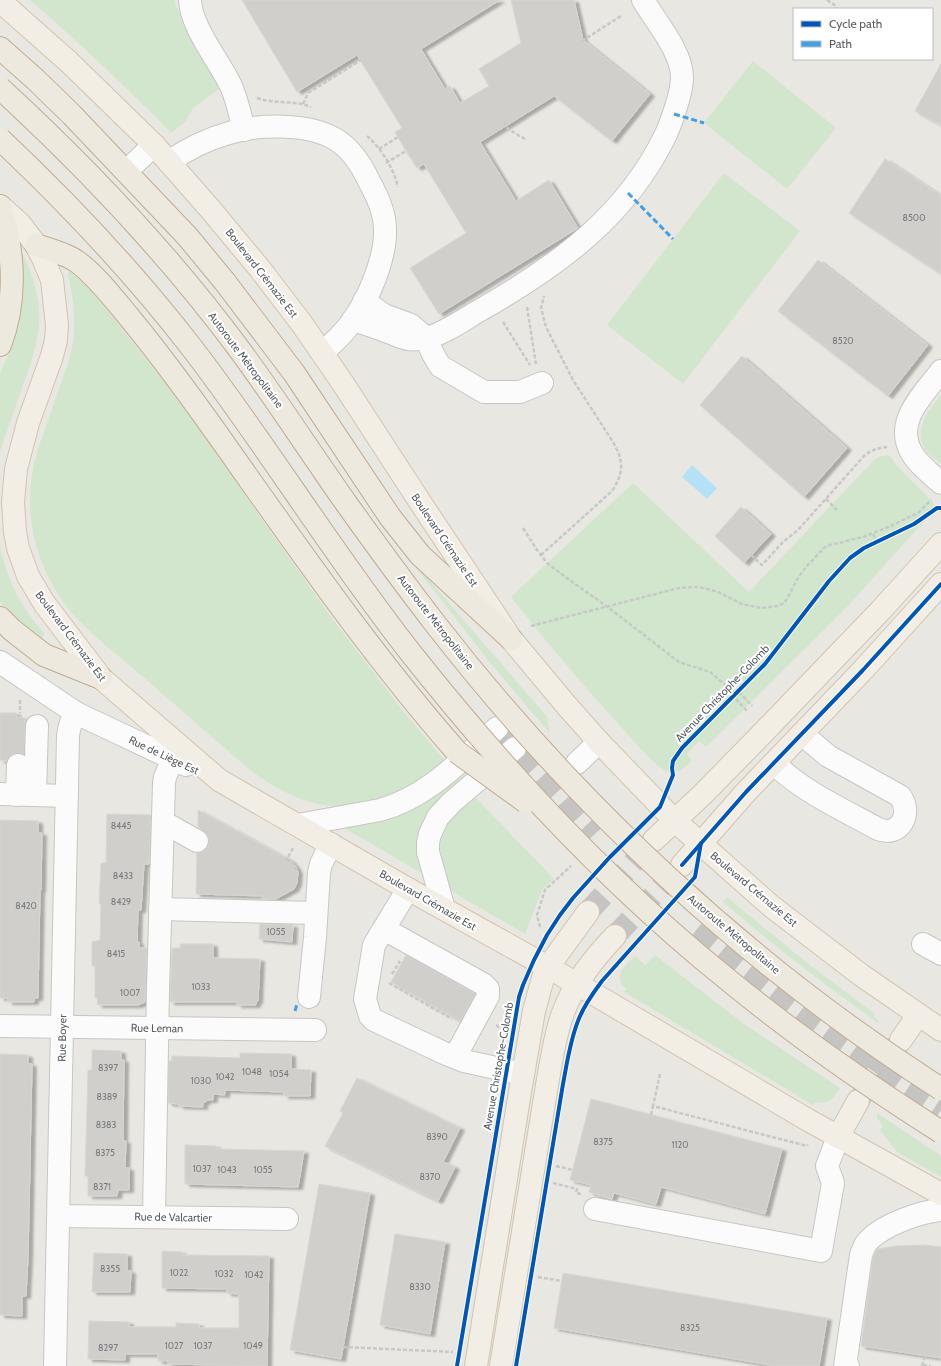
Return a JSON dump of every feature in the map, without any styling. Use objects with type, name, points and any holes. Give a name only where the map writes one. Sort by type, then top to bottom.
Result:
[{"type":"highway","points":[[0,48],[78,120],[187,236],[225,282],[294,373],[390,517],[420,556],[511,639]]},
{"type":"highway","name":"Autoroute Métropolitaine","points":[[0,88],[69,155],[175,269],[243,354],[347,504],[439,628],[568,779],[628,840],[726,929],[817,1002],[941,1089]]},
{"type":"highway","points":[[0,139],[80,218],[110,250],[167,317],[219,384],[341,560],[407,648],[476,732],[565,829],[670,931],[726,979],[840,1065],[941,1132]]},
{"type":"highway","points":[[0,206],[10,244],[11,266],[9,307],[0,344]]},
{"type":"highway","points":[[36,245],[76,260],[97,280],[121,307],[207,418],[279,521],[398,684],[457,752],[565,829]]},
{"type":"highway","points":[[0,618],[18,635],[44,655],[101,678]]},
{"type":"main road","name":"Boulevard Crémazie Est","points":[[0,1],[70,63],[154,145],[260,269],[302,324],[346,388],[511,639],[599,742],[674,820],[771,906],[849,967],[941,1030]]},
{"type":"main road","name":"Boulevard Crémazie Est","points":[[0,206],[21,225],[36,245],[48,268],[52,280],[57,325],[52,356],[28,423],[16,469],[13,502],[15,532],[22,562],[28,576],[44,603],[101,678],[219,780]]},
{"type":"main road","points":[[654,840],[702,795],[800,694],[891,599],[941,544]]},
{"type":"main road","points":[[682,865],[774,762],[802,734],[941,584]]},
{"type":"main road","name":"Rue de Liège Est","points":[[219,780],[331,844]]},
{"type":"main road","name":"Boulevard Crémazie Est","points":[[331,844],[577,984],[743,1083],[941,1194]]},
{"type":"main road","points":[[476,1366],[534,1011],[543,978],[548,968],[588,912]]},
{"type":"main road","points":[[501,1366],[548,1080],[557,1035],[563,1013],[577,984],[592,961],[615,936]]},
{"type":"main road","points":[[901,1040],[918,1015]]},
{"type":"main road","points":[[838,1137],[858,1101]]},
{"type":"street","points":[[190,0],[194,18],[199,29],[232,88],[244,130]]},
{"type":"street","points":[[353,320],[409,339],[426,338],[449,328],[535,277],[568,253],[610,216],[644,172],[661,145],[670,125],[679,96],[682,79],[678,56],[643,0]]},
{"type":"street","points":[[169,162],[184,152],[203,143],[228,133],[244,130],[299,127],[312,129],[336,139],[344,145],[366,175],[380,205],[385,230],[384,242],[378,269],[364,301],[353,320],[336,341],[322,353]]},
{"type":"street","points":[[135,163],[154,145]]},
{"type":"street","points":[[364,301],[384,315],[411,325],[426,338],[440,366],[484,392],[520,392],[538,375]]},
{"type":"street","points":[[937,490],[907,444],[905,431],[910,413],[941,371]]},
{"type":"street","name":"Rue de Liège Est","points":[[0,662],[76,713],[219,780]]},
{"type":"street","name":"Rue Boyer","points":[[55,1366],[68,736],[69,726],[76,713]]},
{"type":"street","points":[[17,795],[28,722]]},
{"type":"street","points":[[298,825],[380,810],[394,806],[409,799],[430,787],[497,728]]},
{"type":"street","points":[[774,762],[785,774],[802,786],[878,829],[882,831],[891,831],[899,826],[904,818],[906,809],[900,796],[828,756],[802,734]]},
{"type":"street","points":[[577,763],[599,742]]},
{"type":"street","points":[[444,909],[432,871],[428,852],[428,843],[433,825],[451,803],[515,748]]},
{"type":"street","points":[[154,1217],[164,776],[173,759]]},
{"type":"street","points":[[17,795],[18,765]]},
{"type":"street","points":[[17,795],[67,796]]},
{"type":"street","points":[[163,822],[197,841]]},
{"type":"street","points":[[309,997],[319,873],[321,864],[331,844]]},
{"type":"street","points":[[408,889],[374,946],[365,999],[370,1016],[374,1020],[455,1057],[500,1070],[523,1074]]},
{"type":"street","points":[[160,909],[316,913]]},
{"type":"street","points":[[384,928],[483,984],[488,989],[488,996],[455,1057]]},
{"type":"street","name":"Rue Leman","points":[[0,1026],[315,1030]]},
{"type":"street","points":[[589,1202],[821,1251],[833,1182],[827,1166],[838,1137]]},
{"type":"street","points":[[846,1366],[863,1247],[873,1237],[891,1225],[941,1210]]},
{"type":"street","name":"Rue de Valcartier","points":[[59,1216],[287,1219]]},
{"type":"path","points":[[827,0],[836,6],[836,8]]},
{"type":"path","points":[[582,41],[621,16]]},
{"type":"path","points":[[302,104],[308,93],[361,60]]},
{"type":"path","points":[[504,122],[508,129],[525,139]]},
{"type":"path","points":[[379,149],[398,137]]},
{"type":"path","points":[[387,162],[406,151]]},
{"type":"path","points":[[541,555],[612,491],[619,478],[622,461],[619,451],[573,380],[546,327],[541,308],[544,295]]},
{"type":"path","points":[[526,302],[538,375]]},
{"type":"path","points":[[500,318],[538,375]]},
{"type":"path","points":[[751,555],[762,565],[783,542],[798,530],[864,456],[870,451],[878,448],[890,447]]},
{"type":"path","points":[[530,626],[688,587],[698,587],[718,592],[742,604],[750,606],[761,608],[779,606],[787,599],[798,578],[826,546],[873,534],[918,513],[923,510],[937,490]]},
{"type":"path","points":[[826,499],[837,510]]},
{"type":"path","points":[[523,528],[547,563],[607,606],[679,662],[710,672],[735,693],[741,694],[752,706]]},
{"type":"path","points":[[873,534],[877,542]]},
{"type":"path","points":[[870,545],[882,540]]},
{"type":"path","points":[[735,693],[736,699],[747,710]]},
{"type":"path","points":[[20,697],[28,722]]},
{"type":"path","points":[[293,848],[287,858],[293,863],[299,872]]},
{"type":"path","points":[[540,927],[537,915],[545,890],[572,864]]},
{"type":"path","points":[[402,957],[388,982],[456,1021]]},
{"type":"path","points":[[652,1115],[660,1074]]},
{"type":"path","points":[[654,1106],[808,1146],[810,1143]]},
{"type":"path","points":[[556,1166],[573,1170]]},
{"type":"path","points":[[553,1183],[577,1189],[576,1193],[589,1202]]},
{"type":"path","points":[[538,1277],[562,1281]]},
{"type":"path","points":[[343,1347],[453,1352]]},
{"type":"path","points":[[925,1356],[923,1365],[931,1366]]},
{"type":"green space","points":[[30,0],[174,0],[185,27],[219,89],[193,108],[185,122],[171,133],[102,65]]},
{"type":"green space","points":[[753,61],[836,128],[787,189],[704,123]]},
{"type":"green space","points":[[724,173],[800,231],[683,384],[607,325]]},
{"type":"green space","points":[[21,250],[37,295],[39,321],[37,342],[0,451],[0,373],[14,339],[21,311],[23,276]]},
{"type":"green space","points":[[70,271],[92,291],[165,383],[218,453],[254,508],[334,621],[403,711],[445,761],[424,778],[396,795],[343,806],[319,804],[288,794],[270,784],[244,765],[105,645],[72,613],[58,594],[47,574],[39,554],[33,532],[30,510],[34,465],[72,348],[74,316],[73,299],[68,274]]},
{"type":"green space","points":[[941,395],[941,464],[925,449],[921,434],[924,420]]},
{"type":"green space","points":[[889,455],[898,467],[933,502],[933,511],[848,606],[706,747],[699,741],[687,754],[692,761],[677,772],[666,771],[661,768],[644,752],[594,697],[511,597],[633,483],[749,592],[873,461],[878,457]]},
{"type":"green space","points":[[397,543],[543,712],[547,717],[550,733],[491,664]]},
{"type":"green space","points":[[0,547],[7,571],[17,594],[37,625],[45,634],[41,638],[8,612],[0,602]]},
{"type":"green space","points":[[457,776],[461,780],[430,810],[420,831],[418,843],[419,858],[423,874],[346,829],[346,825]]},
{"type":"green space","points":[[474,796],[554,879],[542,890],[525,934],[451,891],[443,871],[439,859],[439,839],[451,815]]},
{"type":"green space","points":[[727,897],[811,966],[875,1014],[874,1016],[881,1025],[840,996],[761,934],[723,902]]},
{"type":"green space","points":[[655,955],[744,1024],[840,1088],[835,1095],[827,1102],[816,1102],[813,1105],[624,992],[626,989],[620,980],[620,975],[624,967],[635,956],[645,965]]},
{"type":"green space","points":[[877,1113],[941,1156],[941,1177],[897,1152],[880,1130],[883,1126],[877,1118]]},
{"type":"water","points":[[692,465],[717,488],[707,499],[682,477]]},
{"type":"building","points":[[242,0],[500,0],[421,49],[445,89],[450,86],[460,103],[489,86],[479,69],[521,43],[511,0],[574,0],[583,40],[650,94],[612,141],[554,96],[480,142],[516,201],[549,180],[578,228],[439,314],[410,268],[466,233],[424,164],[417,168],[406,151],[395,132],[402,128],[357,55],[297,92]]},
{"type":"building","points":[[941,64],[941,125],[915,111]]},
{"type":"building","points":[[885,159],[941,196],[941,274],[849,213]]},
{"type":"building","points":[[818,260],[928,345],[888,396],[778,311]]},
{"type":"building","points":[[742,356],[847,448],[804,497],[700,405]]},
{"type":"building","points":[[741,507],[771,534],[744,563],[715,536]]},
{"type":"building","points":[[0,713],[16,713],[16,717],[25,718],[24,754],[12,754],[7,761],[0,760]]},
{"type":"building","points":[[198,810],[290,860],[298,872],[297,883],[294,889],[276,899],[262,899],[263,896],[196,894],[197,853],[204,851],[208,847],[209,841],[207,834],[198,827]]},
{"type":"building","points":[[107,814],[151,815],[149,864],[144,864],[141,910],[138,910],[137,942],[139,942],[139,948],[147,948],[145,1002],[138,1005],[98,1005],[97,998],[95,998],[95,966],[92,966],[92,942],[100,940],[101,904],[99,904],[101,863],[106,863]]},
{"type":"building","points":[[0,820],[38,821],[38,833],[42,833],[38,998],[34,998],[34,1002],[8,1002],[8,998],[0,998]]},
{"type":"building","points":[[260,924],[293,925],[292,942],[259,939]]},
{"type":"building","points":[[180,944],[213,944],[213,958],[260,959],[258,1001],[256,1002],[256,1005],[237,1005],[237,1002],[170,1002],[172,948],[181,948]]},
{"type":"building","points":[[406,955],[475,994],[460,1021],[391,982]]},
{"type":"building","points":[[92,1050],[121,1051],[121,1060],[124,1060],[123,1141],[126,1141],[125,1168],[129,1168],[129,1190],[118,1190],[117,1196],[88,1196],[88,1176],[85,1176],[88,1070],[92,1070]]},
{"type":"building","points":[[240,1053],[291,1054],[291,1069],[311,1070],[310,1096],[284,1096],[284,1092],[225,1090],[225,1095],[213,1094],[213,1100],[206,1100],[206,1102],[203,1102],[203,1107],[179,1106],[179,1104],[168,1103],[169,1061],[172,1061],[172,1056],[240,1058]]},
{"type":"building","points":[[0,1054],[28,1055],[28,1064],[32,1064],[28,1258],[26,1296],[22,1296],[22,1316],[0,1315]]},
{"type":"building","points":[[357,1078],[460,1128],[443,1162],[455,1167],[438,1201],[325,1146],[343,1113],[340,1111]]},
{"type":"building","points":[[591,1099],[782,1149],[765,1214],[661,1187],[656,1204],[614,1193],[612,1199],[589,1192],[591,1185],[570,1180]]},
{"type":"building","points":[[185,1145],[216,1146],[216,1149],[304,1151],[298,1187],[185,1184]]},
{"type":"building","points":[[319,1184],[370,1193],[341,1359],[290,1350]]},
{"type":"building","points":[[395,1234],[445,1242],[430,1334],[380,1325]]},
{"type":"building","points":[[925,1245],[941,1247],[941,1358],[861,1346],[873,1258],[876,1251],[878,1249],[895,1246]]},
{"type":"building","points":[[162,1251],[182,1252],[182,1255],[269,1256],[267,1366],[168,1364],[168,1361],[158,1361],[158,1354],[125,1354],[125,1360],[88,1359],[89,1321],[129,1322],[129,1327],[176,1327],[176,1323],[199,1324],[199,1328],[239,1328],[239,1294],[227,1293],[227,1289],[162,1288]]},
{"type":"building","points":[[94,1253],[127,1254],[127,1271],[131,1271],[130,1292],[92,1292]]},
{"type":"building","points":[[563,1273],[827,1318],[819,1366],[776,1366],[554,1328]]},
{"type":"tunnel","points":[[497,728],[595,834]]},
{"type":"tunnel","points":[[588,912],[654,840]]},
{"type":"tunnel","points":[[615,936],[682,865]]},
{"type":"tunnel","points":[[698,928],[817,1022],[941,1110]]},
{"type":"tunnel","points":[[858,1101],[901,1040]]},
{"type":"marked path","points":[[674,114],[704,123]]},
{"type":"marked path","points":[[628,193],[673,239]]},
{"type":"marked path","points":[[295,1011],[297,1004]]},
{"type":"cycle path","name":"Avenue Christophe-Colomb","points":[[457,1366],[519,997],[534,960],[547,935],[573,898],[609,858],[660,807],[673,775],[673,761],[682,748],[765,664],[829,581],[850,558],[864,548],[914,524],[937,508],[941,508]]},
{"type":"cycle path","points":[[682,865],[746,792],[863,670],[941,584]]},
{"type":"cycle path","points":[[516,1366],[563,1084],[575,1029],[585,1005],[602,981],[695,877],[701,843]]}]
